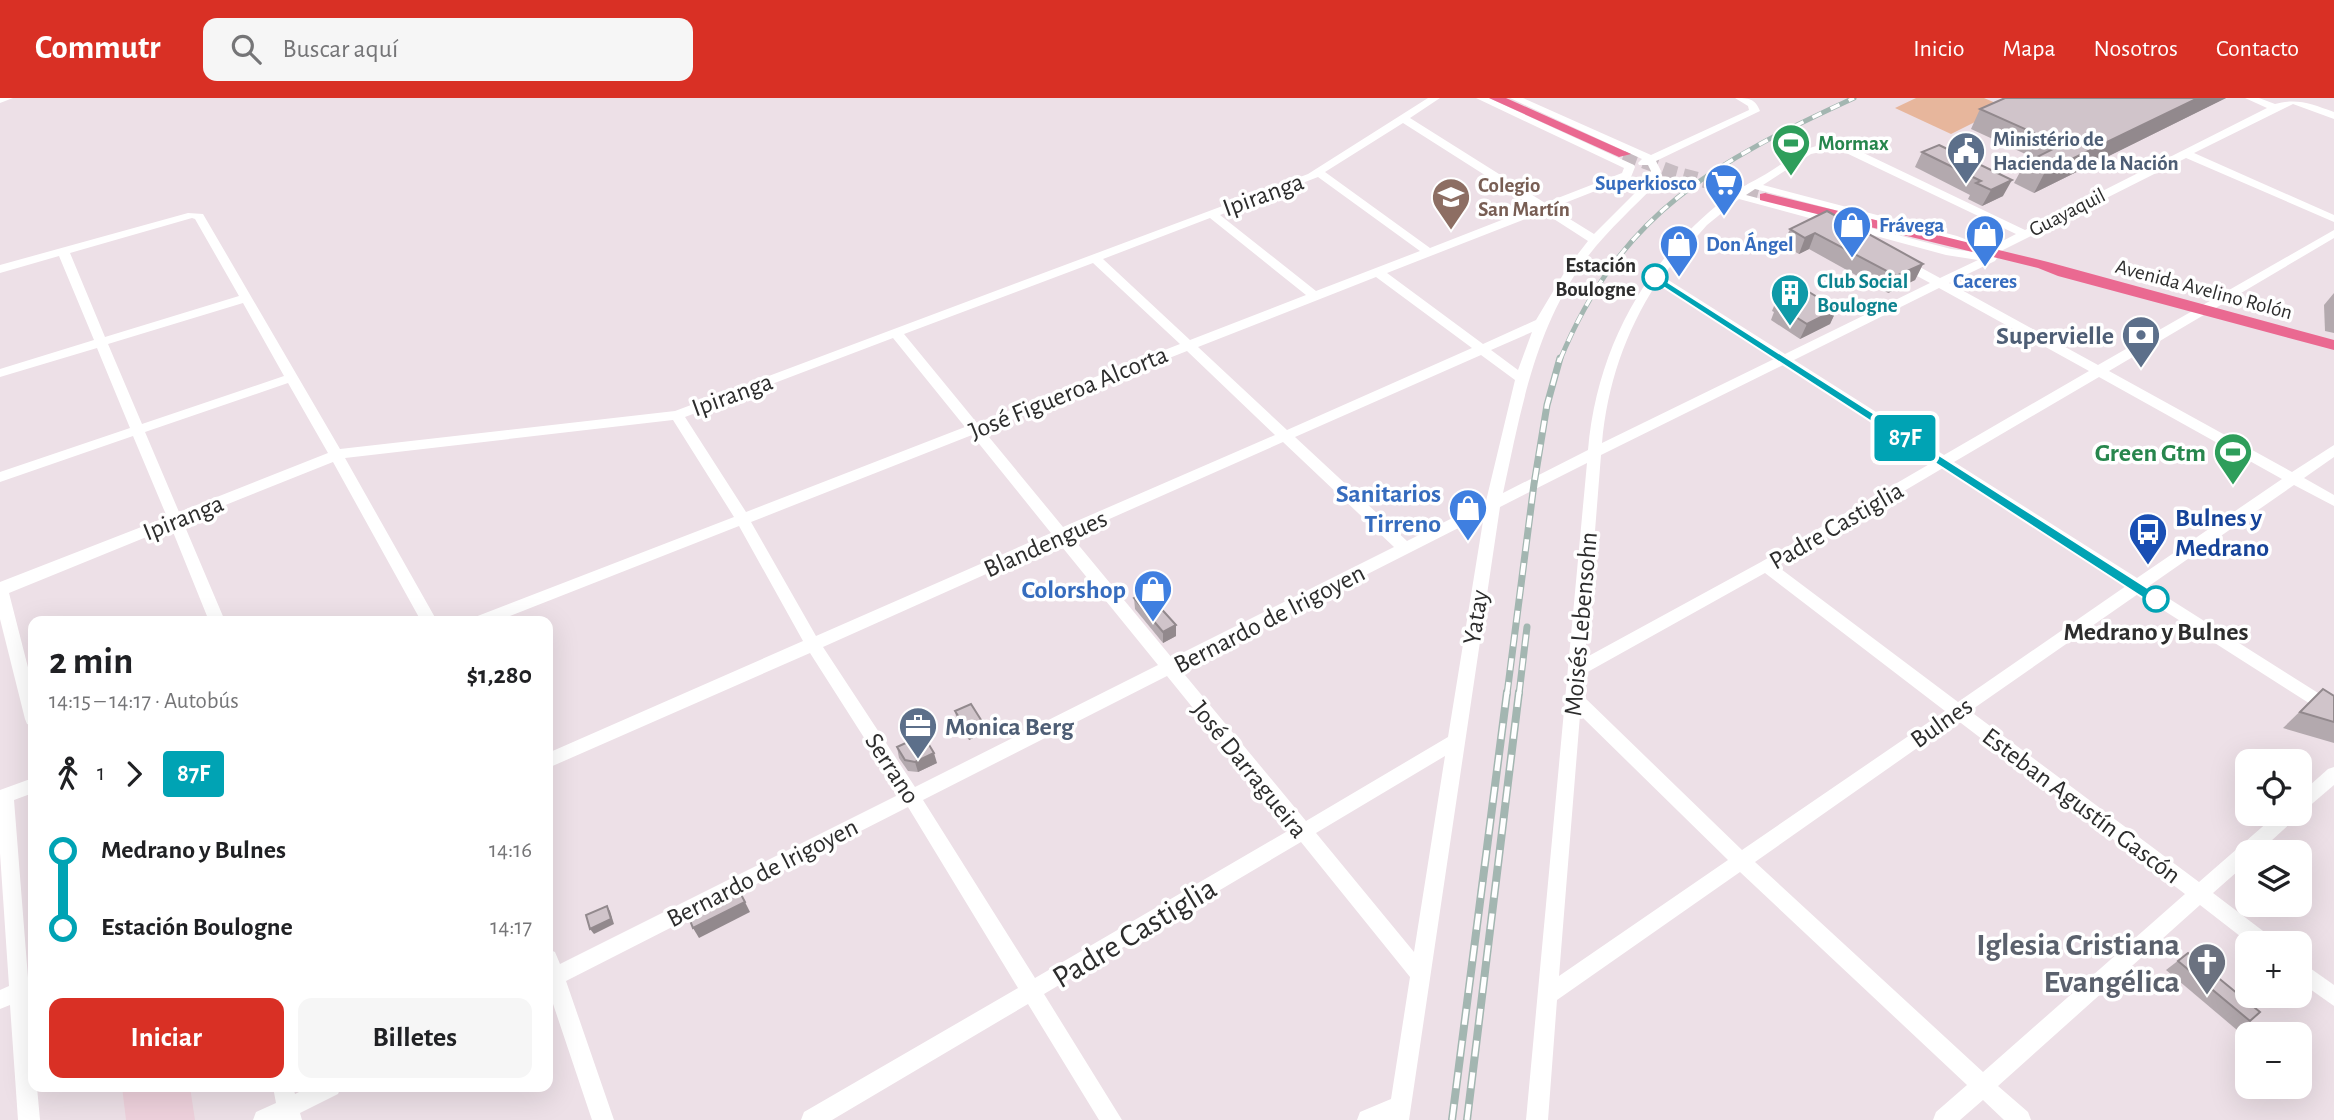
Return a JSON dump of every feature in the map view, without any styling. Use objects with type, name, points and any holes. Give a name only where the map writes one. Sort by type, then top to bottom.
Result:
[{"type":"main road","points":[[1498,98],[1627,160]]},
{"type":"main road","name":"Avenida Avelino Rolón","points":[[1760,191],[1914,236],[2334,345]]},
{"type":"street","points":[[0,100],[8,98]]},
{"type":"street","name":"Ipiranga","points":[[0,589],[339,454],[677,415],[1318,172],[1434,98]]},
{"type":"street","points":[[1481,98],[1627,160]]},
{"type":"street","points":[[1515,98],[1650,159]]},
{"type":"street","name":"José Figueroa Alcorta","points":[[494,616],[1627,175],[1627,160],[1650,159],[1755,111],[1755,107],[1740,98]]},
{"type":"street","points":[[2250,98],[2275,108]]},
{"type":"street","points":[[2294,99],[2334,116]]},
{"type":"street","name":"Guayaquil","points":[[1991,255],[2025,234],[2294,99]]},
{"type":"street","points":[[1402,118],[1595,240]]},
{"type":"street","name":"Moisés Lebensohn","points":[[1541,1116],[1548,995],[1602,384],[1611,356],[1638,301],[1676,249],[1729,201],[1760,191],[1816,146],[1837,145],[2025,234]]},
{"type":"street","points":[[2184,153],[2334,219]]},
{"type":"street","name":"Yatay","points":[[1399,1113],[1493,504],[1522,379],[1541,323],[1573,268],[1595,240],[1654,180],[1656,172],[1650,159]]},
{"type":"street","points":[[1318,172],[1427,251]]},
{"type":"street","name":"Avenida Avelino Rolón","points":[[1760,191],[1953,238],[1991,255]]},
{"type":"street","name":"Avenida Avelino Rolón","points":[[1739,196],[1950,252],[1991,255]]},
{"type":"street","points":[[1211,213],[1313,296]]},
{"type":"street","points":[[0,269],[197,215],[290,378],[339,454],[426,616]]},
{"type":"street","points":[[1829,221],[2334,501]]},
{"type":"street","name":"Padre Castiglia","points":[[1576,671],[1766,566],[2334,233]]},
{"type":"street","points":[[63,251],[214,616]]},
{"type":"street","name":"Bernardo de Irigoyen","points":[[553,971],[911,796],[1594,453],[1941,284],[1991,255]]},
{"type":"street","points":[[1094,257],[1406,549]]},
{"type":"street","points":[[1376,271],[1522,379]]},
{"type":"street","points":[[1655,277],[2334,712]]},
{"type":"street","points":[[0,373],[246,298]]},
{"type":"street","name":"Blandengues","points":[[553,759],[814,646],[1541,323]]},
{"type":"street","name":"José Darragueira","points":[[896,333],[1059,536],[1421,975]]},
{"type":"street","points":[[0,477],[290,378]]},
{"type":"street","name":"Serrano","points":[[677,415],[742,518],[814,646],[911,796],[1111,1120]]},
{"type":"street","name":"Bulnes","points":[[1548,995],[2334,450]]},
{"type":"street","name":"Esteban Agustín Gascón","points":[[1766,566],[2248,931]]},
{"type":"street","points":[[0,589],[28,699]]},
{"type":"street","points":[[1574,698],[1742,862],[2020,1120]]},
{"type":"street","name":"Padre Castiglia","points":[[811,1120],[1455,742]]},
{"type":"street","points":[[2312,793],[2334,774]]},
{"type":"street","points":[[28,787],[3,797],[26,988],[28,1076]]},
{"type":"street","points":[[1944,1120],[2276,826]]},
{"type":"street","points":[[553,980],[603,1120]]},
{"type":"street","points":[[2312,980],[2334,997]]},
{"type":"street","points":[[0,1000],[26,988]]},
{"type":"street","points":[[28,1092],[29,1120]]},
{"type":"street","points":[[284,1092],[289,1114]]},
{"type":"street","points":[[264,1120],[289,1114],[323,1092]]},
{"type":"street","points":[[1368,1120],[1399,1113]]},
{"type":"shaded area","points":[[1916,98],[1984,98],[2005,107],[1951,134],[1895,108]]},
{"type":"shaded area","points":[[123,1092],[191,1092],[195,1120],[126,1120]]},
{"type":"building","points":[[2005,98],[2198,98],[2045,172],[2025,163],[2061,145],[1980,109]]},
{"type":"building","points":[[1939,145],[2012,180],[1991,190],[1976,183],[1981,181],[1922,152]]},
{"type":"building","points":[[1827,211],[1923,264],[1896,276],[1815,233],[1805,238],[1790,229]]},
{"type":"building","points":[[1799,286],[1837,309],[1807,324],[1777,305],[1787,301],[1778,296]]},
{"type":"building","points":[[1146,592],[1176,625],[1163,632],[1134,598]]},
{"type":"building","points":[[2323,689],[2334,696],[2334,722],[2300,712]]},
{"type":"building","points":[[971,704],[983,723],[967,730],[955,711]]},
{"type":"building","points":[[923,735],[934,753],[915,762],[905,760],[897,747]]},
{"type":"building","points":[[736,885],[745,902],[693,928],[686,910]]},
{"type":"building","points":[[607,906],[611,919],[590,929],[586,915]]},
{"type":"building","points":[[2188,953],[2235,992],[2235,1008],[2255,1008],[2260,1012],[2250,1021],[2178,961]]},
{"type":"tunnel","points":[[1624,154],[1675,173],[1765,197]]},
{"type":"railway","points":[[1560,360],[1584,309],[1612,266],[1643,229],[1678,198],[1716,170],[1758,145],[1854,98]]},
{"type":"railway","points":[[1507,694],[1534,484],[1547,405],[1560,358]]},
{"type":"railway","points":[[1519,694],[1527,627]]},
{"type":"railway","points":[[1452,1120],[1507,692]]},
{"type":"railway","points":[[1467,1120],[1519,692]]},
{"type":"bus line","name":"87F","points":[[1655,277],[2156,599]]},
{"type":"place","name":"Mormax","points":[[1791,177]]},
{"type":"place","name":"Ministério de Hacienda de la Nación","points":[[1966,185]]},
{"type":"place","name":"Superkiosco","points":[[1724,217]]},
{"type":"place","name":"Colegio San Martín","points":[[1451,231]]},
{"type":"place","name":"Frávega","points":[[1852,259]]},
{"type":"place","name":"Caceres","points":[[1985,268]]},
{"type":"place","name":"Estación Boulogne","points":[[1655,277]]},
{"type":"place","name":"Don Ángel","points":[[1679,278]]},
{"type":"place","name":"Club Social Boulogne","points":[[1790,327]]},
{"type":"place","name":"Supervielle","points":[[2141,369]]},
{"type":"place","name":"Green Gtm","points":[[2233,486]]},
{"type":"place","name":"Sanitarios Tirreno","points":[[1468,542]]},
{"type":"place","name":"Bulnes y Medrano","points":[[2148,566]]},
{"type":"place","name":"Medrano y Bulnes","points":[[2156,599]]},
{"type":"place","name":"Colorshop","points":[[1153,623]]},
{"type":"place","name":"Monica Berg","points":[[918,760]]},
{"type":"place","name":"Iglesia Cristiana Evangélica","points":[[2207,996]]}]
